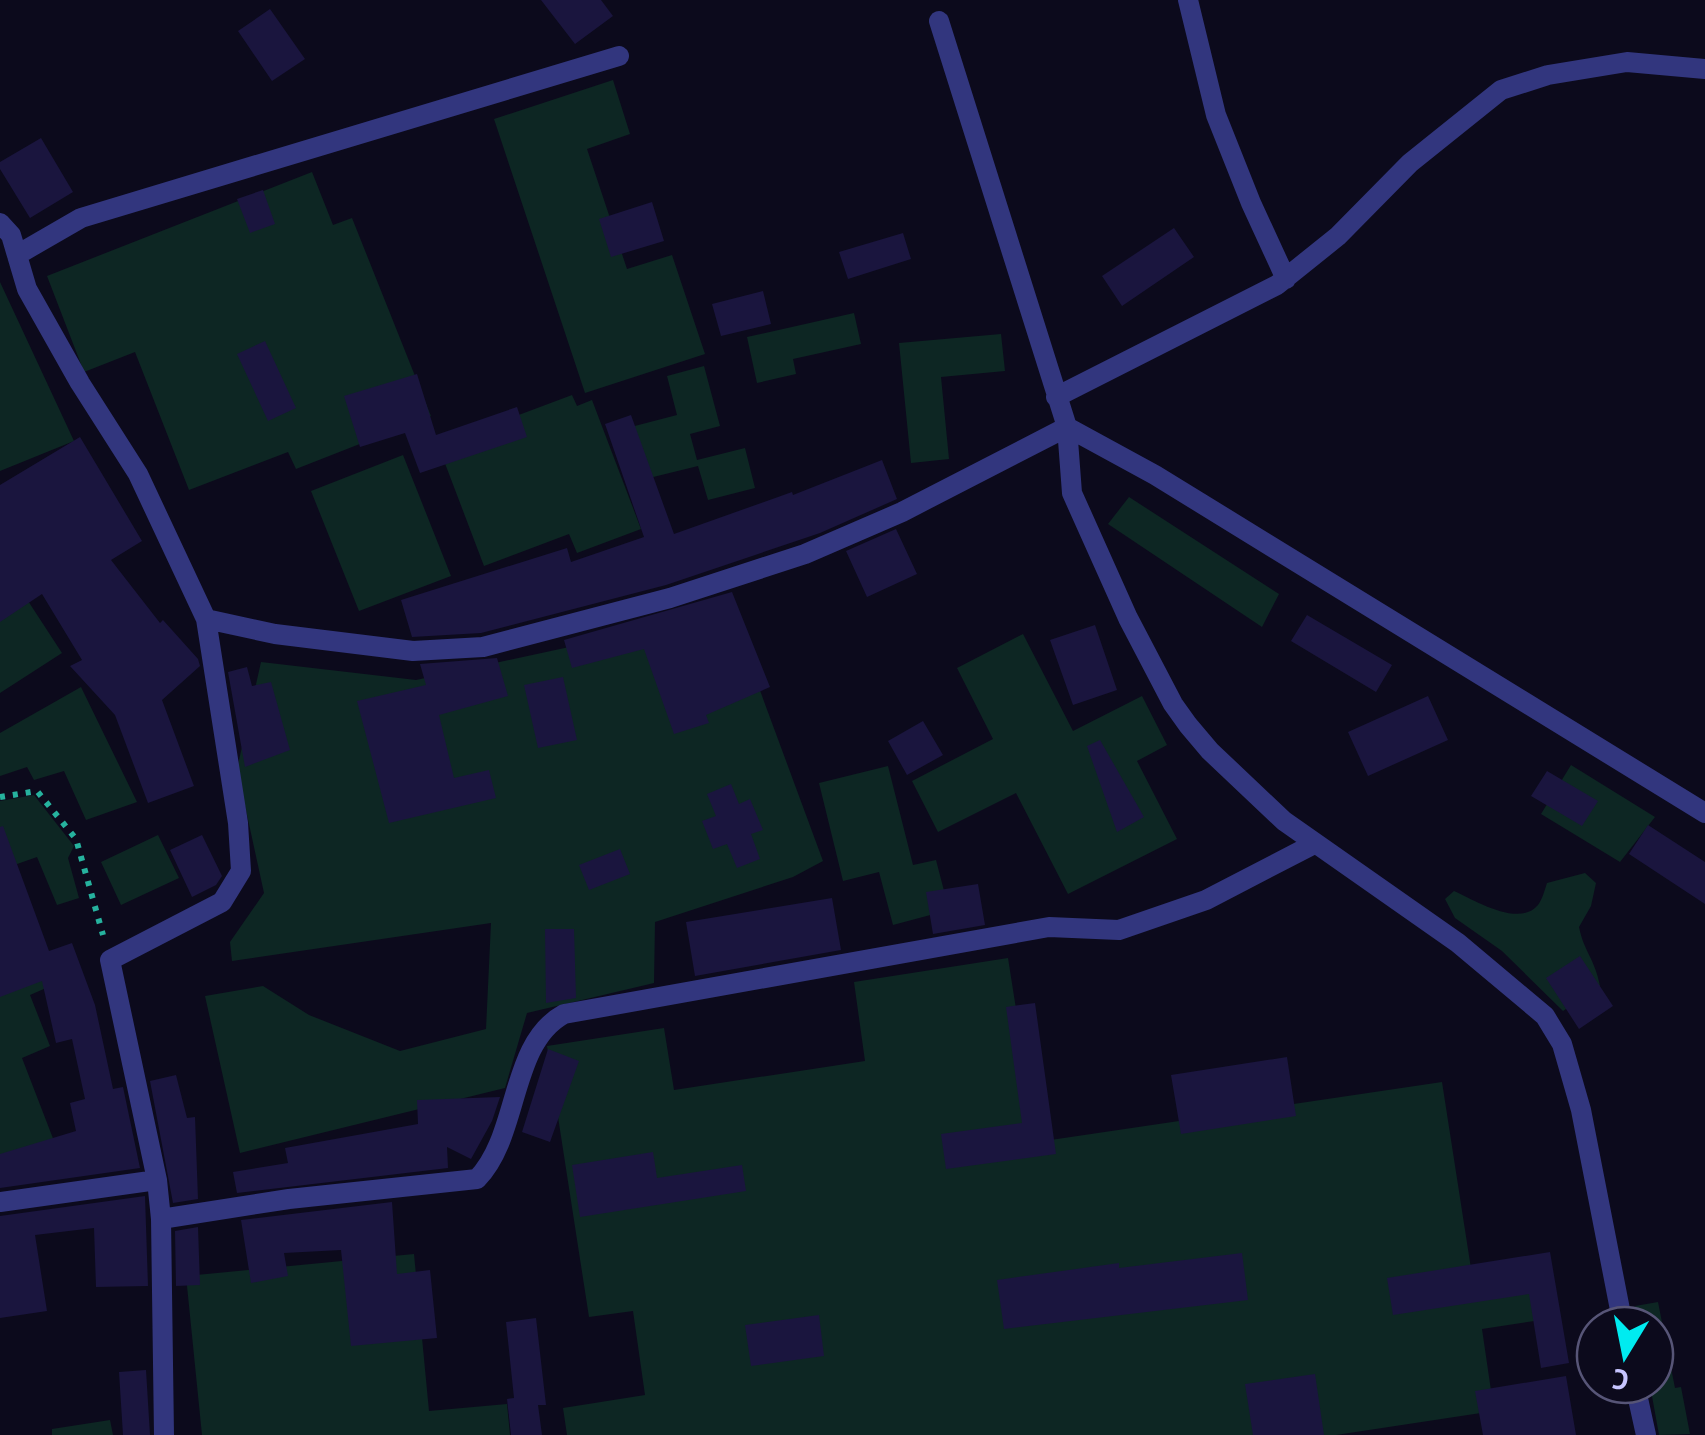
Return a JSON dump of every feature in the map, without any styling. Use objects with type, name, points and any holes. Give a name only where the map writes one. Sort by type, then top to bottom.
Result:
[{"type":"lane","points":[[1188,0],[1216,115],[1286,278]]},
{"type":"lane","points":[[939,21],[1067,427],[1072,492],[1128,618],[1173,704],[1210,751],[1284,821],[1458,944],[1545,1016],[1562,1044],[1581,1110],[1619,1305]]},
{"type":"lane","points":[[17,255],[81,218],[619,56]]},
{"type":"lane","points":[[1056,397],[1223,315],[1286,278],[1338,236],[1410,164],[1501,90],[1548,75],[1627,62],[1705,69]]},
{"type":"lane","points":[[0,223],[11,234],[27,289],[138,474],[206,619],[238,822],[241,870],[222,902],[110,960],[158,1180],[164,1435]]},
{"type":"lane","points":[[206,619],[275,634],[413,652],[483,647],[670,598],[806,554],[902,512],[1067,427]]},
{"type":"lane","points":[[1067,427],[1155,475],[1705,813]]},
{"type":"lane","points":[[161,1219],[289,1199],[477,1179],[496,1156],[537,1040],[552,1021],[564,1014],[1049,927],[1119,930],[1206,900],[1314,844]]},
{"type":"lane","points":[[0,1202],[158,1180]]},
{"type":"lane","points":[[1639,1405],[1646,1435]]},
{"type":"path","points":[[0,797],[36,791],[76,838],[110,960]]},
{"type":"green space","points":[[613,80],[630,134],[587,149],[627,269],[672,255],[705,354],[585,393],[494,119]]},
{"type":"green space","points":[[312,172],[333,225],[352,218],[431,416],[296,469],[288,452],[189,490],[135,352],[84,372],[47,276]]},
{"type":"green space","points":[[0,282],[74,441],[0,471]]},
{"type":"green space","points":[[854,313],[861,344],[793,359],[796,374],[757,383],[747,337]]},
{"type":"green space","points":[[1001,334],[1005,371],[941,377],[949,459],[911,463],[899,343]]},
{"type":"green space","points":[[704,366],[720,426],[690,434],[697,460],[745,448],[755,488],[708,500],[698,466],[641,480],[627,428],[677,415],[667,376]]},
{"type":"green space","points":[[572,395],[577,406],[592,400],[641,529],[577,553],[569,534],[484,566],[438,445]]},
{"type":"green space","points":[[403,455],[451,576],[359,611],[311,491]]},
{"type":"green space","points":[[1129,497],[1279,594],[1262,627],[1108,524]]},
{"type":"green space","points":[[0,558],[62,653],[0,693]]},
{"type":"green space","points":[[731,612],[823,861],[793,877],[655,922],[654,983],[527,1013],[505,1088],[240,1153],[205,996],[263,986],[309,1015],[400,1051],[486,1029],[491,923],[232,961],[230,942],[264,893],[237,769],[261,662],[416,680]]},
{"type":"green space","points":[[1023,634],[1073,731],[1142,696],[1167,745],[1137,761],[1177,839],[1068,894],[1016,793],[938,832],[912,781],[993,739],[957,668]]},
{"type":"green space","points":[[81,687],[137,802],[86,820],[64,771],[34,780],[27,767],[0,776],[0,733]]},
{"type":"green space","points":[[1571,765],[1655,817],[1620,862],[1541,814]]},
{"type":"green space","points":[[888,766],[913,865],[936,860],[949,910],[893,925],[879,872],[843,881],[819,783]]},
{"type":"green space","points":[[34,795],[74,846],[68,858],[79,898],[57,905],[37,857],[0,870],[0,801]]},
{"type":"green space","points":[[158,835],[179,878],[121,905],[101,862]]},
{"type":"green space","points":[[1585,873],[1596,883],[1591,906],[1579,927],[1600,986],[1563,1011],[1502,951],[1455,918],[1445,899],[1454,891],[1496,910],[1520,914],[1538,905],[1547,883]]},
{"type":"green space","points":[[0,891],[53,985],[30,995],[50,1046],[22,1058],[54,1141],[0,1162]]},
{"type":"green space","points":[[1008,958],[1037,1142],[1442,1082],[1472,1275],[1533,1266],[1541,1320],[1482,1329],[1494,1411],[1336,1435],[567,1435],[563,1408],[645,1395],[633,1311],[589,1317],[547,1046],[664,1028],[674,1090],[865,1061],[854,982]]},
{"type":"green space","points":[[414,1254],[429,1411],[507,1404],[510,1435],[202,1435],[186,1276]]},
{"type":"green space","points":[[1681,1387],[1690,1434],[1659,1435],[1654,1405],[1675,1405],[1675,1388]]},
{"type":"green space","points":[[110,1420],[113,1435],[52,1435],[52,1429]]},
{"type":"building","points":[[541,0],[601,0],[613,16],[575,44]]},
{"type":"building","points":[[270,9],[305,59],[272,81],[238,31]]},
{"type":"building","points":[[41,138],[73,192],[30,218],[0,169],[0,162]]},
{"type":"building","points":[[263,190],[275,224],[250,233],[237,199]]},
{"type":"building","points":[[652,202],[664,241],[611,257],[599,219]]},
{"type":"building","points":[[1174,228],[1194,257],[1122,306],[1102,276]]},
{"type":"building","points":[[903,233],[911,259],[848,279],[839,252]]},
{"type":"building","points":[[763,291],[771,324],[721,336],[712,304]]},
{"type":"building","points":[[265,341],[296,408],[268,421],[237,354]]},
{"type":"building","points":[[417,374],[436,435],[517,407],[527,437],[420,473],[405,433],[360,447],[344,396]]},
{"type":"building","points":[[631,415],[674,534],[792,492],[793,495],[882,460],[897,499],[820,533],[666,585],[481,633],[412,637],[401,600],[567,548],[571,562],[644,537],[605,424]]},
{"type":"building","points":[[80,437],[142,541],[111,560],[200,666],[162,700],[194,786],[148,803],[115,715],[70,666],[82,660],[42,594],[0,622],[0,485]]},
{"type":"building","points":[[896,529],[917,574],[867,597],[846,551]]},
{"type":"building","points":[[732,592],[770,687],[706,715],[709,723],[674,734],[644,649],[572,668],[564,640]]},
{"type":"building","points":[[1307,615],[1392,665],[1376,692],[1291,641]]},
{"type":"building","points":[[1095,625],[1117,690],[1073,705],[1050,640]]},
{"type":"building","points":[[497,658],[508,696],[439,715],[454,778],[489,770],[496,798],[389,823],[357,701],[426,685],[420,664]]},
{"type":"building","points":[[247,667],[252,686],[271,682],[290,750],[245,767],[228,672]]},
{"type":"building","points":[[563,677],[577,740],[538,748],[524,685]]},
{"type":"building","points":[[1428,696],[1448,740],[1368,776],[1348,732]]},
{"type":"building","points":[[923,721],[943,755],[907,775],[888,741]]},
{"type":"building","points":[[1100,740],[1144,817],[1117,832],[1087,746]]},
{"type":"building","points":[[1547,771],[1598,801],[1582,826],[1531,796]]},
{"type":"building","points":[[731,784],[739,804],[750,799],[763,830],[751,834],[760,859],[737,868],[727,844],[713,849],[702,821],[716,816],[707,794]]},
{"type":"building","points":[[1648,825],[1705,862],[1705,904],[1629,854]]},
{"type":"building","points":[[3,826],[49,951],[72,943],[95,1005],[113,1089],[123,1087],[140,1168],[0,1188],[0,1154],[76,1131],[70,1103],[85,1099],[72,1039],[56,1043],[42,981],[0,997]]},
{"type":"building","points":[[202,835],[222,876],[216,885],[192,897],[170,850]]},
{"type":"building","points":[[620,849],[630,874],[589,890],[579,865]]},
{"type":"building","points":[[978,884],[985,925],[933,934],[926,892]]},
{"type":"building","points":[[832,898],[841,950],[695,976],[686,922]]},
{"type":"building","points":[[545,929],[574,929],[576,998],[546,1003]]},
{"type":"building","points":[[1580,956],[1613,1006],[1579,1029],[1546,978]]},
{"type":"building","points":[[1035,1003],[1056,1154],[946,1169],[941,1134],[1022,1123],[1006,1007]]},
{"type":"building","points":[[548,1049],[579,1061],[550,1142],[522,1132]]},
{"type":"building","points":[[1287,1057],[1296,1116],[1181,1134],[1171,1075]]},
{"type":"building","points":[[176,1075],[187,1118],[195,1117],[198,1199],[173,1203],[150,1081]]},
{"type":"building","points":[[500,1097],[471,1159],[447,1147],[448,1168],[237,1193],[233,1172],[288,1163],[285,1148],[418,1124],[417,1100]]},
{"type":"building","points":[[653,1152],[657,1178],[742,1165],[746,1191],[580,1217],[572,1165]]},
{"type":"building","points":[[145,1196],[148,1286],[96,1287],[94,1228],[35,1235],[47,1311],[0,1318],[0,1216]]},
{"type":"building","points":[[392,1202],[397,1274],[430,1270],[437,1338],[351,1346],[341,1250],[284,1253],[288,1276],[251,1283],[241,1220]]},
{"type":"building","points":[[198,1227],[200,1285],[176,1286],[175,1231]]},
{"type":"building","points":[[1550,1252],[1569,1363],[1541,1368],[1529,1294],[1393,1315],[1387,1278]]},
{"type":"building","points":[[1242,1253],[1248,1300],[1004,1329],[997,1280],[1119,1263],[1119,1268]]},
{"type":"building","points":[[819,1315],[824,1356],[751,1366],[745,1325]]},
{"type":"building","points":[[536,1318],[546,1405],[538,1405],[542,1435],[511,1435],[507,1399],[514,1398],[506,1322]]},
{"type":"building","points":[[146,1370],[150,1435],[123,1435],[119,1372]]},
{"type":"building","points":[[1315,1374],[1324,1435],[1253,1435],[1245,1384]]},
{"type":"building","points":[[1566,1376],[1576,1435],[1483,1435],[1475,1391]]}]
